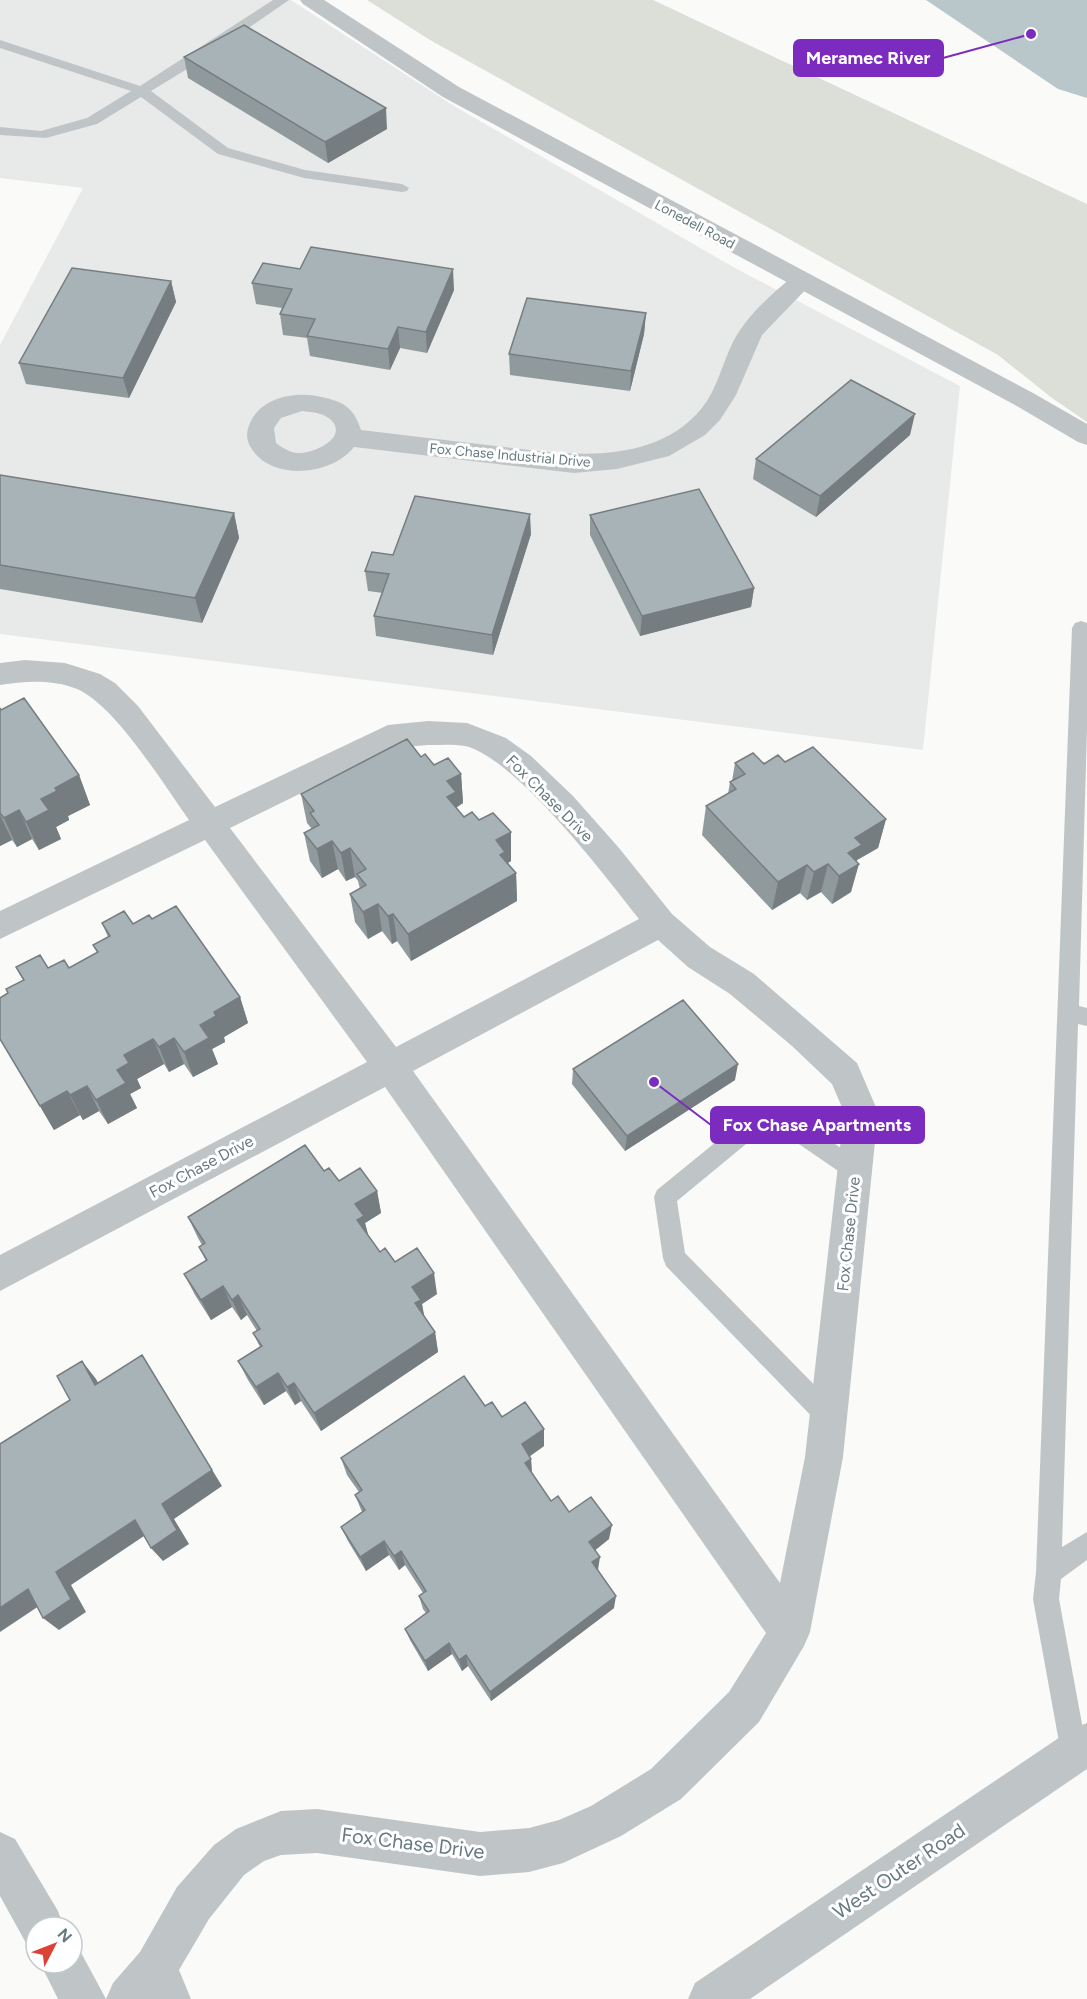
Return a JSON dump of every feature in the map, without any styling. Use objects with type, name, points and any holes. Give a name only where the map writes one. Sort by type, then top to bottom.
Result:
[{"type":"street","name":"Lonedell Road","points":[[310,0],[451,92],[1024,399],[1087,436]]},
{"type":"street","name":"Fox Chase Industrial Drive","points":[[348,436],[574,464],[610,463],[642,457],[671,446],[695,431],[713,413],[724,394],[738,354],[751,331],[766,313],[802,281]]},
{"type":"street","points":[[0,674],[17,670],[74,676],[102,688],[128,714],[390,1066],[790,1632]]},
{"type":"street","name":"Fox Chase Drive","points":[[0,926],[388,737],[428,733],[466,735],[495,747],[520,764],[562,805],[608,857],[661,923],[699,957],[742,984],[845,1074],[861,1112],[824,1457],[790,1632],[744,1707],[666,1784],[606,1821],[563,1841],[529,1850],[480,1854],[317,1831],[281,1833],[251,1844],[229,1860],[193,1903],[151,1989]]},
{"type":"street","name":"Fox Chase Drive","points":[[4,1261],[390,1066],[661,923]]},
{"type":"street","name":"West Outer Road","points":[[711,1999],[1080,1748]]},
{"type":"street","points":[[0,1854],[35,1915]]},
{"type":"street","points":[[70,1975],[83,1999]]},
{"type":"lane","points":[[0,131],[41,135],[92,121],[197,57],[282,0]]},
{"type":"lane","points":[[0,44],[140,90],[223,151],[304,174],[402,188]]},
{"type":"lane","points":[[1080,1748],[1046,1599],[1077,1015],[1081,628]]},
{"type":"lane","points":[[829,1417],[674,1258],[664,1197],[757,1122],[777,1117],[855,1170]]},
{"type":"lane","points":[[1049,1572],[1087,1545]]},
{"type":"shaded area","points":[[0,0],[291,0],[454,106],[735,268],[960,386],[923,750],[0,634],[0,345],[83,188],[0,178]]},
{"type":"shaded area","points":[[367,0],[653,0],[1087,204],[1087,422],[1052,398],[998,355],[430,40]]},
{"type":"shaded area","points":[[926,0],[1087,0],[1087,98],[1058,89]]},
{"type":"building","points":[[244,25],[386,108],[325,142],[184,57]]},
{"type":"building","points":[[311,247],[453,269],[426,332],[398,327],[388,349],[307,336],[315,319],[280,314],[292,289],[252,283],[263,263],[300,269]]},
{"type":"building","points":[[72,268],[171,281],[123,378],[19,363]]},
{"type":"building","points":[[527,298],[646,313],[631,371],[509,354]]},
{"type":"building","points":[[851,380],[915,414],[820,496],[756,459]]},
{"type":"building","points":[[0,475],[234,513],[195,598],[0,565]]},
{"type":"building","points":[[699,489],[754,588],[642,616],[590,515]]},
{"type":"building","points":[[415,496],[530,514],[492,635],[374,616],[389,574],[365,571],[372,552],[393,555]]},
{"type":"building","points":[[24,698],[79,775],[55,788],[57,791],[41,799],[49,810],[26,822],[19,810],[4,818],[0,813],[0,708],[1,710]]},
{"type":"building","points":[[407,739],[421,757],[425,754],[434,765],[448,758],[461,774],[447,781],[456,792],[447,797],[464,817],[472,812],[479,820],[493,813],[511,832],[496,840],[505,852],[500,855],[516,873],[408,934],[393,914],[388,916],[378,904],[363,912],[350,894],[366,885],[357,874],[366,869],[350,848],[341,853],[332,841],[317,849],[304,833],[319,825],[310,813],[314,811],[301,794]]},
{"type":"building","points":[[813,747],[886,819],[855,838],[862,845],[848,853],[859,864],[839,876],[828,864],[814,872],[807,865],[778,882],[706,806],[736,789],[730,782],[745,774],[735,763],[753,753],[764,764],[778,755],[785,762]]},
{"type":"building","points":[[176,906],[240,997],[214,1012],[216,1016],[200,1025],[209,1038],[184,1052],[174,1038],[159,1047],[153,1039],[124,1055],[129,1063],[117,1070],[126,1083],[96,1100],[87,1086],[70,1095],[67,1091],[40,1106],[0,1039],[0,998],[8,993],[6,989],[24,980],[16,967],[40,955],[48,968],[64,960],[69,968],[98,952],[93,945],[110,936],[102,923],[124,911],[133,924],[149,915],[152,919]]},
{"type":"building","points":[[683,1000],[738,1064],[627,1136],[573,1069]]},
{"type":"building","points":[[305,1145],[324,1171],[329,1168],[339,1181],[360,1168],[377,1191],[355,1204],[364,1216],[357,1220],[380,1252],[385,1248],[395,1262],[417,1248],[434,1273],[412,1287],[421,1300],[415,1303],[435,1332],[314,1413],[294,1383],[287,1387],[278,1373],[256,1387],[238,1361],[262,1346],[253,1333],[260,1329],[238,1295],[232,1300],[223,1286],[201,1300],[184,1274],[207,1260],[199,1247],[205,1243],[188,1217]]},
{"type":"building","points":[[142,1355],[212,1470],[162,1504],[177,1530],[151,1548],[135,1520],[56,1572],[71,1599],[43,1618],[28,1589],[0,1608],[0,1444],[70,1400],[57,1376],[82,1361],[95,1385]]},
{"type":"building","points":[[464,1376],[485,1406],[492,1402],[502,1417],[525,1402],[544,1429],[522,1444],[531,1459],[525,1463],[551,1501],[558,1496],[569,1512],[591,1497],[612,1525],[589,1542],[600,1557],[592,1562],[616,1596],[490,1692],[466,1655],[459,1660],[449,1643],[425,1661],[405,1629],[429,1611],[419,1596],[426,1591],[401,1551],[394,1556],[384,1541],[360,1557],[341,1527],[365,1510],[355,1495],[362,1490],[341,1458]]},
{"type":"place","name":"Meramec River","points":[[1031,34]]},
{"type":"place","name":"Fox Chase Apartments","points":[[654,1082]]}]
